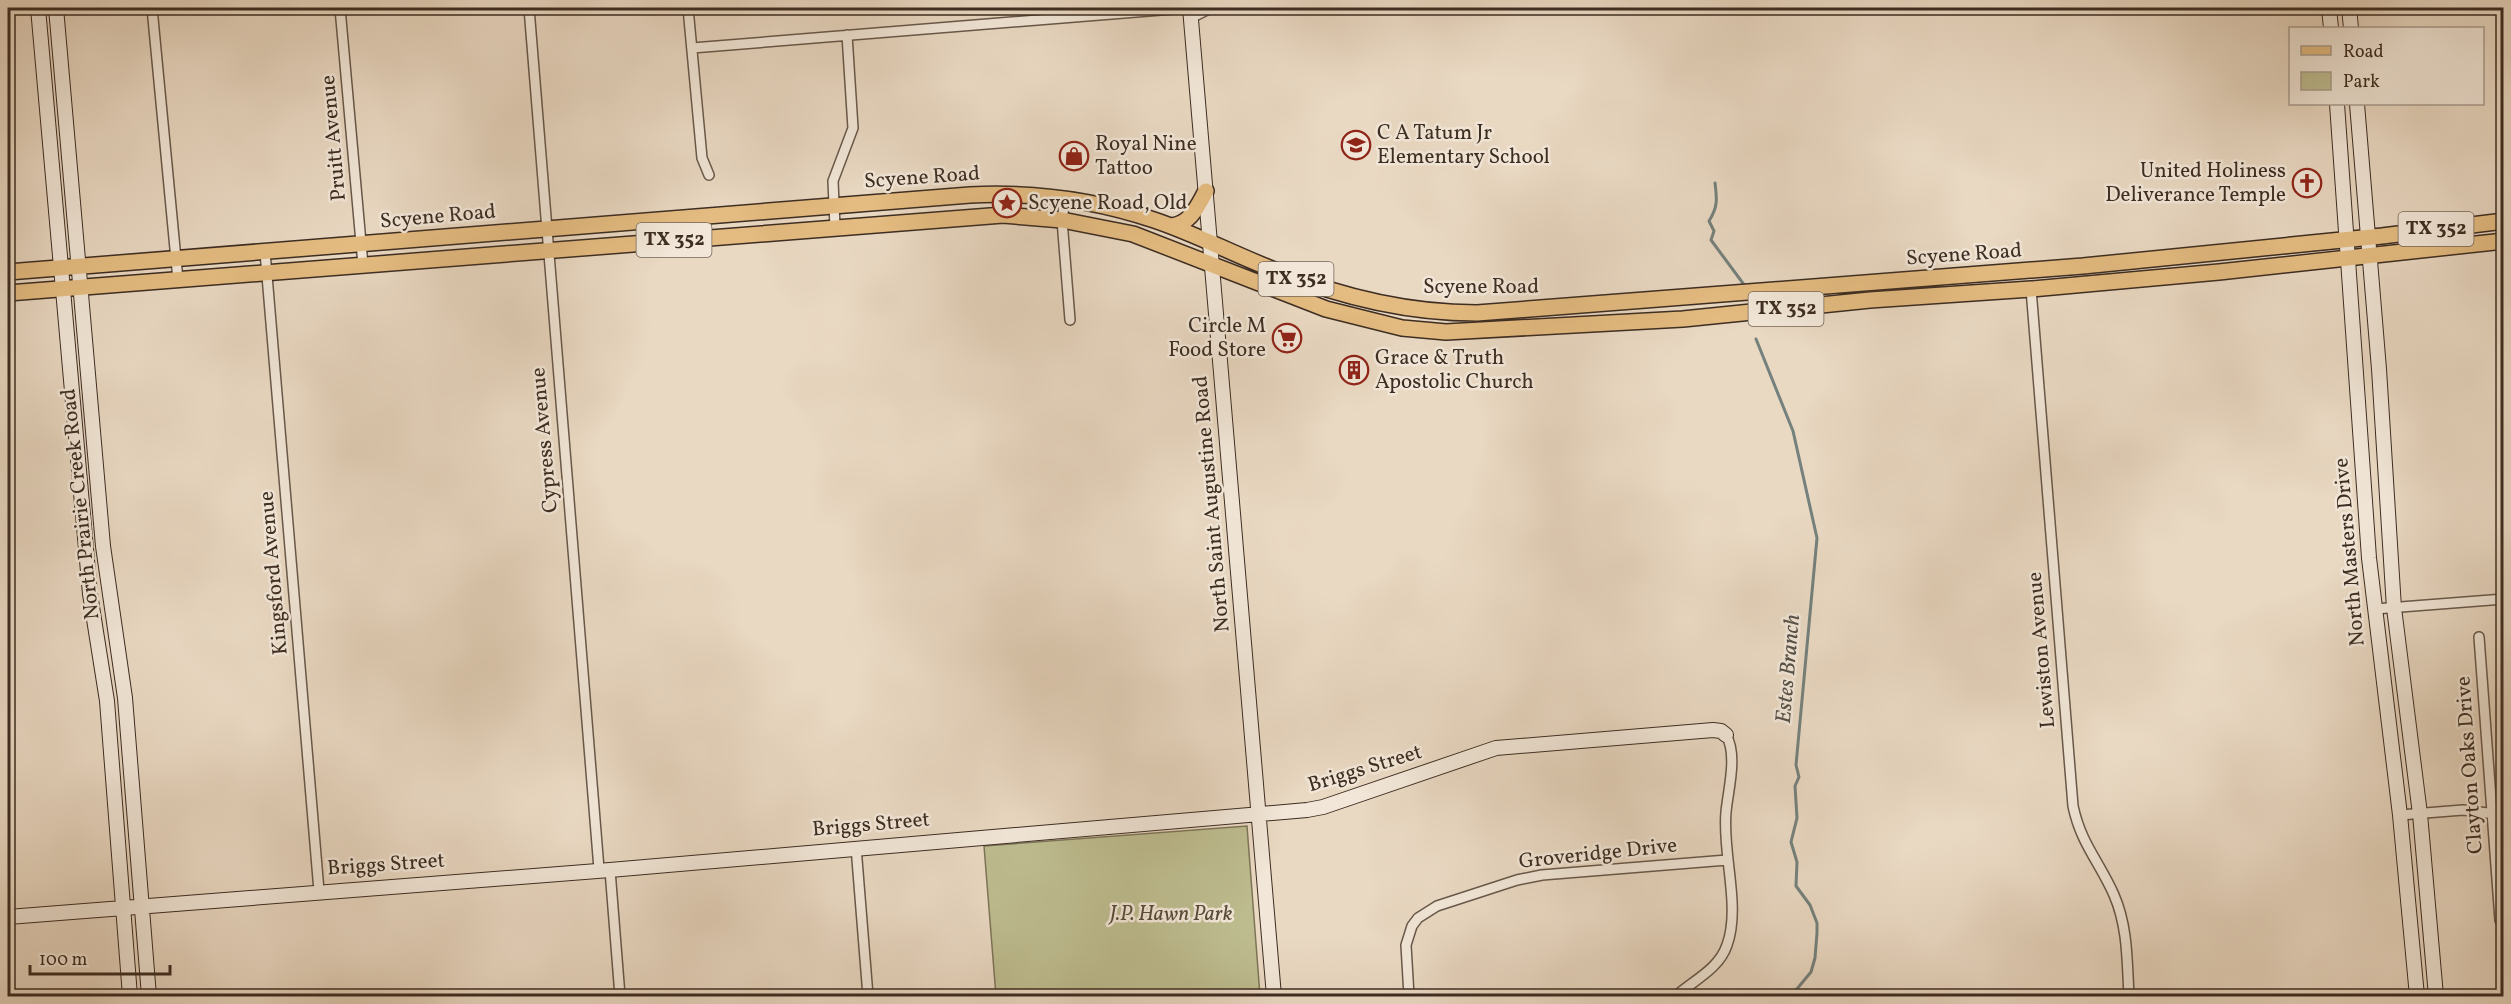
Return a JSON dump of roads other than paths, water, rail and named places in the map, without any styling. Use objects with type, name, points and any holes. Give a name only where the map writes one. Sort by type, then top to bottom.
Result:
[{"type":"main road","name":"North Prairie Creek Road","points":[[38,8],[90,599],[106,700],[130,996]]},
{"type":"main road","name":"North Prairie Creek Road","points":[[56,8],[103,546],[125,698],[149,996]]},
{"type":"main road","points":[[2329,8],[2331,27]]},
{"type":"main road","points":[[2349,8],[2351,27]]},
{"type":"main road","name":"North Saint Augustine Road","points":[[1189,11],[1246,650],[1257,814],[1274,996]]},
{"type":"main road","name":"North Masters Drive","points":[[2337,105],[2375,609],[2400,815],[2416,996]]},
{"type":"main road","name":"North Masters Drive","points":[[2357,105],[2371,256],[2394,608],[2420,814],[2436,996]]},
{"type":"main road","points":[[1172,226],[1181,225],[1194,214],[1206,191]]},
{"type":"main road","name":"Scyene Road","points":[[8,272],[984,194],[1065,199],[1125,212],[1172,226],[1275,271],[1329,291],[1386,305],[1450,313],[1524,310],[2034,271],[2504,221]]},
{"type":"main road","name":"Scyene Road","points":[[8,293],[1003,215],[1062,220],[1133,234],[1326,309],[1402,328],[1446,332],[1683,319],[1870,300],[2031,289],[2504,241]]},
{"type":"main road","points":[[90,599],[110,597]]},
{"type":"main road","name":"Briggs Street","points":[[8,918],[1323,807],[1496,748],[1713,730],[1721,731],[1726,735]]},
{"type":"street","points":[[152,8],[178,280]]},
{"type":"street","name":"Pruitt Avenue","points":[[340,8],[363,265]]},
{"type":"street","name":"Cypress Avenue","points":[[529,8],[549,229],[547,250],[605,869],[620,996]]},
{"type":"street","points":[[688,8],[702,158],[709,176]]},
{"type":"street","points":[[692,48],[1211,8]]},
{"type":"street","points":[[1344,8],[1379,8]]},
{"type":"street","points":[[835,227],[833,182],[853,128],[847,35]]},
{"type":"street","points":[[1065,199],[1062,220],[1070,320]]},
{"type":"street","name":"Kingsford Avenue","points":[[265,252],[319,891]]},
{"type":"street","points":[[2031,289],[2034,271]]},
{"type":"street","name":"Lewiston Avenue","points":[[2034,271],[2031,289],[2073,806],[2084,844],[2113,892],[2118,906],[2127,956],[2129,996]]},
{"type":"street","points":[[2375,609],[2504,599]]},
{"type":"street","name":"Clayton Oaks Drive","points":[[2479,637],[2500,920],[2504,924]]},
{"type":"street","points":[[1676,996],[1716,963],[1728,944],[1732,911],[1727,860],[1726,812],[1731,773],[1730,743],[1726,735]]},
{"type":"street","points":[[2400,815],[2463,810],[2504,815]]},
{"type":"street","points":[[856,847],[868,996]]},
{"type":"street","name":"Groveridge Drive","points":[[1409,996],[1405,956],[1408,935],[1418,918],[1437,906],[1517,880],[1542,875],[1727,860]]},
{"type":"waterway","name":"Estes Branch","points":[[1715,183],[1716,203],[1709,221],[1714,231],[1711,240],[1745,286]]},
{"type":"waterway","name":"Estes Branch","points":[[1756,339],[1793,431],[1817,538],[1796,765],[1799,777],[1795,786],[1797,818],[1791,842],[1797,862],[1796,886],[1810,905],[1817,923],[1817,933],[1815,958],[1811,972],[1791,996]]},
{"type":"place","name":"C A Tatum Jr Elementary School","points":[[1356,145]]},
{"type":"place","name":"Royal Nine Tattoo","points":[[1074,156]]},
{"type":"place","name":"United Holiness Deliverance Temple","points":[[2307,183]]},
{"type":"place","name":"Scyene Road, Old","points":[[1007,203]]},
{"type":"place","name":"Circle M Food Store","points":[[1287,338]]},
{"type":"place","name":"Grace & Truth Apostolic Church","points":[[1354,370]]},
{"type":"park label","name":"J.P. Hawn Park","points":[[1171,914]]}]
